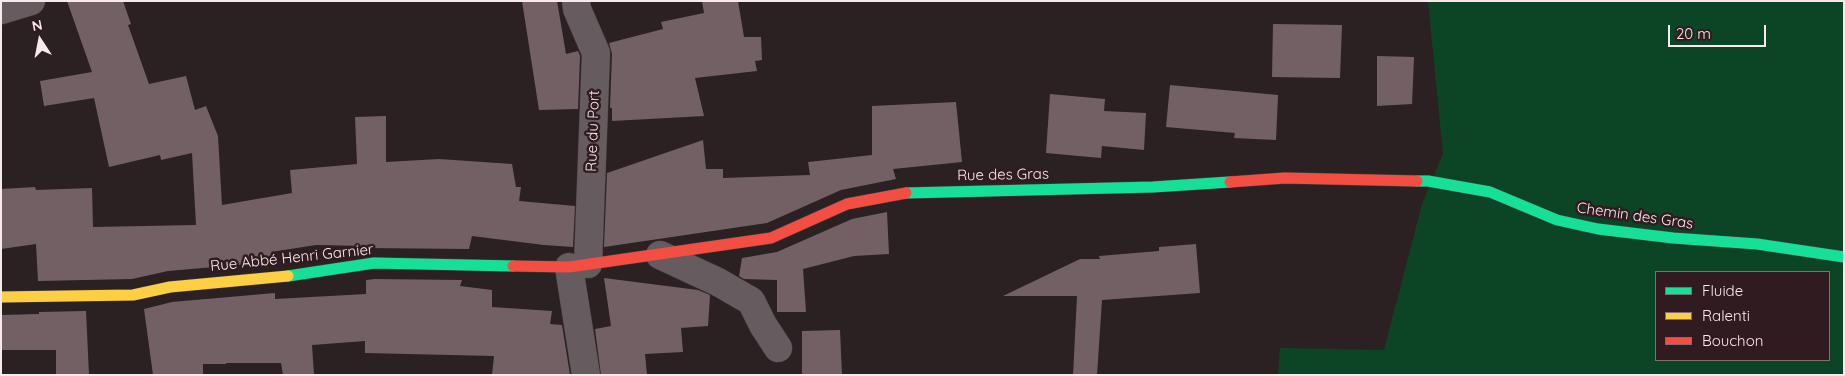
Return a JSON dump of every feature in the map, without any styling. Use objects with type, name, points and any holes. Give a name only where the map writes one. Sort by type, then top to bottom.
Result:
[{"type":"street","points":[[1,10],[31,1]]},
{"type":"street","name":"Rue du Port","points":[[576,1],[577,9],[596,52],[579,265],[586,375]]},
{"type":"street","name":"Rue des Gras","points":[[579,265],[771,238],[847,204],[907,193],[1153,187],[1285,178],[1428,181]]},
{"type":"street","name":"Chemin des Gras","points":[[1428,181],[1490,192],[1557,220],[1598,229],[1673,238],[1757,244],[1844,257]]},
{"type":"street","points":[[660,255],[718,282],[751,301],[763,326],[778,348]]},
{"type":"street","name":"Rue Abbé Henri Garnier","points":[[1,297],[133,295],[170,287],[288,276],[320,270],[374,264],[579,265]]},
{"type":"green space","points":[[1428,1],[1844,1],[1844,375],[1278,375],[1280,348],[1384,350],[1422,204],[1443,154]]},
{"type":"building","points":[[67,1],[123,1],[131,24],[128,25],[149,84],[186,76],[195,110],[206,106],[218,136],[222,205],[292,193],[290,170],[357,164],[355,117],[386,116],[386,162],[439,159],[512,164],[516,187],[521,187],[519,201],[575,206],[573,247],[472,236],[469,249],[366,248],[366,246],[316,245],[271,252],[272,262],[168,271],[132,279],[38,281],[36,244],[1,249],[1,189],[35,187],[36,190],[92,188],[93,227],[196,225],[192,153],[161,160],[160,155],[109,167],[94,98],[44,106],[40,81],[92,72]]},
{"type":"building","points":[[522,1],[557,1],[566,54],[578,51],[580,56],[578,109],[539,110]]},
{"type":"building","points":[[702,1],[738,1],[744,37],[761,37],[762,60],[755,61],[757,71],[695,78],[704,116],[612,121],[612,108],[610,108],[612,54],[609,43],[663,29],[661,22],[704,13]]},
{"type":"building","points":[[1273,24],[1342,25],[1340,78],[1272,77]]},
{"type":"building","points":[[1377,56],[1414,57],[1412,104],[1377,106]]},
{"type":"building","points":[[1170,85],[1278,95],[1276,140],[1234,138],[1235,133],[1166,127]]},
{"type":"building","points":[[1050,94],[1105,99],[1104,111],[1146,113],[1144,150],[1102,146],[1101,158],[1046,153]]},
{"type":"building","points":[[956,102],[962,162],[893,169],[896,179],[841,190],[767,223],[604,247],[607,173],[703,140],[706,169],[723,169],[723,178],[810,175],[808,162],[872,155],[872,106]]},
{"type":"building","points":[[887,212],[889,254],[854,256],[803,269],[806,312],[777,312],[777,280],[744,279],[739,276],[742,258],[777,252],[852,219]]},
{"type":"building","points":[[1196,244],[1200,293],[1102,300],[1097,375],[1073,375],[1077,296],[1003,296],[1080,259],[1100,259],[1099,256],[1159,251],[1159,247]]},
{"type":"building","points":[[604,278],[698,290],[710,295],[708,326],[681,328],[683,352],[645,354],[647,375],[601,375],[595,329],[611,326]]},
{"type":"building","points":[[366,280],[462,280],[460,286],[492,290],[492,307],[552,311],[550,324],[562,325],[570,375],[492,375],[494,356],[365,353],[365,341],[312,345],[314,375],[283,375],[281,363],[226,363],[203,364],[203,375],[153,375],[144,309],[172,302],[275,293],[275,299],[366,294]]},
{"type":"building","points":[[86,311],[89,375],[56,375],[56,350],[1,350],[1,315]]},
{"type":"building","points":[[840,330],[842,375],[802,375],[802,331]]},
{"type":"traffic: fast","points":[[1417,181],[1428,181],[1490,192],[1557,220],[1598,229],[1673,238],[1757,244],[1844,257]]},
{"type":"traffic: fast","points":[[906,193],[1153,187],[1230,182]]},
{"type":"traffic: fast","points":[[288,276],[374,263],[513,266]]},
{"type":"traffic: slow","points":[[1,297],[133,295],[170,287],[288,276]]},
{"type":"traffic: jam","points":[[1230,182],[1285,178],[1417,181]]},
{"type":"traffic: jam","points":[[513,266],[569,267],[771,238],[847,204],[906,193]]}]
